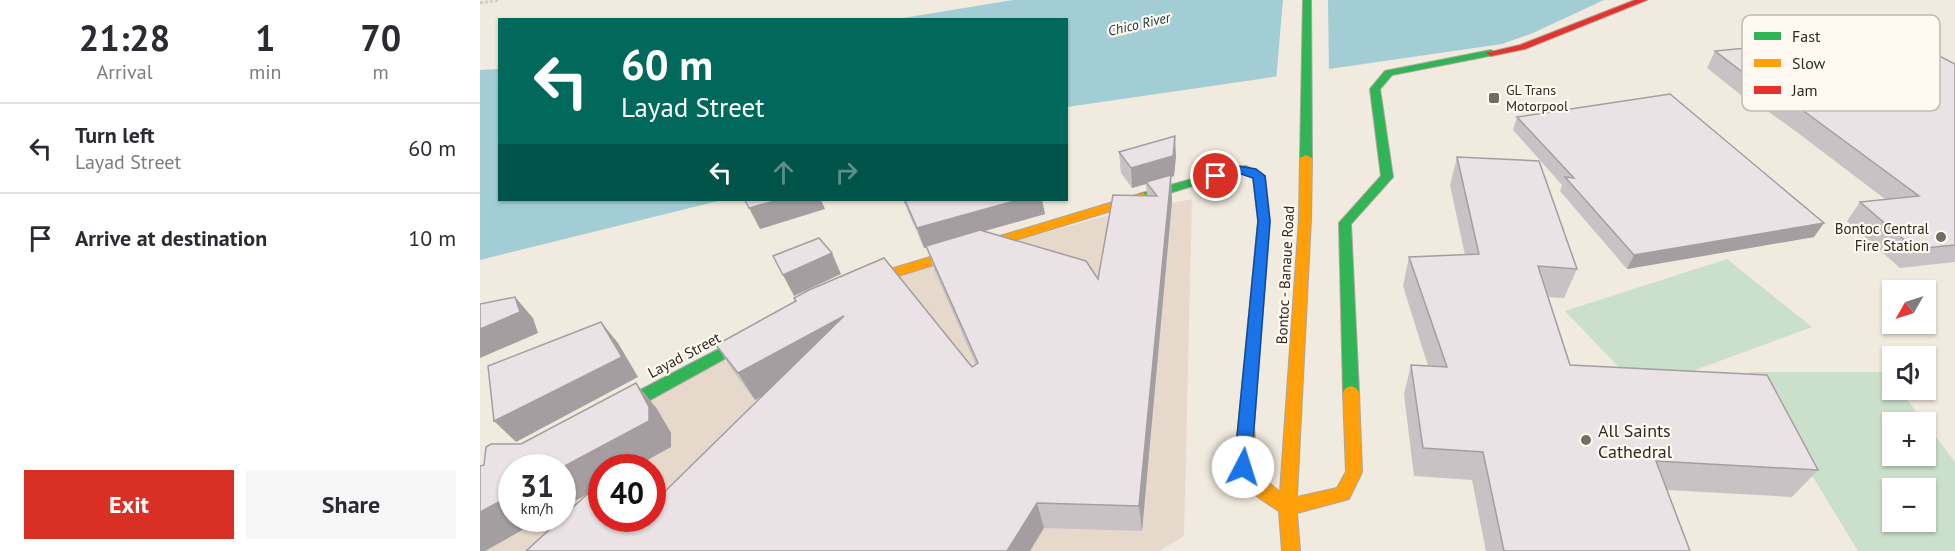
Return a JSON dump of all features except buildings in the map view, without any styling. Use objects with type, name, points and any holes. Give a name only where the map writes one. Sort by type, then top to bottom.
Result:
[{"type":"street","name":"Bontoc - Banaue Road","points":[[1291,551],[1288,507],[1306,169],[1307,0]]},
{"type":"street","points":[[840,291],[863,280],[1238,169],[1252,171],[1259,176],[1264,221],[1243,467],[1252,483],[1288,507],[1343,494],[1354,472],[1345,223],[1387,177],[1375,89],[1389,73],[1522,46],[1642,0]]},
{"type":"street","name":"Layad Street","points":[[593,423],[778,323]]},
{"type":"path","points":[[480,3],[500,0]]},
{"type":"shaded area","points":[[1192,199],[1184,536],[1159,551],[480,551],[499,532],[576,532],[576,454],[544,454],[875,280],[1098,218]]},
{"type":"green space","points":[[1727,259],[1812,327],[1641,390],[1565,311]]},
{"type":"green space","points":[[1749,372],[1882,372],[1882,400],[1908,400],[1917,412],[1882,412],[1882,466],[1936,466],[1936,437],[1955,462],[1955,551],[1858,551]]},
{"type":"water","name":"Chico River","points":[[1013,0],[1604,0],[1533,33],[1502,44],[1068,107],[1068,18],[903,18]]},
{"type":"water","points":[[498,69],[498,201],[718,201],[480,260],[480,70]]},
{"type":"pier","points":[[1283,0],[1328,0],[1329,72],[1276,81]]},
{"type":"traffic: fast","points":[[1306,158],[1307,0]]},
{"type":"traffic: fast","points":[[1351,392],[1345,223],[1387,177],[1375,89],[1389,73],[1491,53]]},
{"type":"traffic: fast","points":[[1143,197],[1238,169],[1246,169],[1259,176],[1264,221],[1246,427]]},
{"type":"traffic: fast","points":[[606,416],[761,332]]},
{"type":"traffic: slow","points":[[1291,551],[1288,507],[1305,219],[1306,158]]},
{"type":"traffic: slow","points":[[852,285],[1143,197]]},
{"type":"traffic: slow","points":[[1246,427],[1246,469],[1254,483],[1262,490],[1288,507],[1343,494],[1354,472],[1351,392]]},
{"type":"traffic: jam","points":[[1491,53],[1522,47],[1643,0]]},
{"type":"place","name":"GL Trans Motorpool","points":[[1494,98]]},
{"type":"place","name":"Bontoc Central Fire Station","points":[[1941,237]]},
{"type":"place","name":"All Saints Cathedral","points":[[1586,440]]},
{"type":"route","points":[[1216,176],[1238,169],[1246,169],[1259,176],[1264,221],[1243,467]]}]
